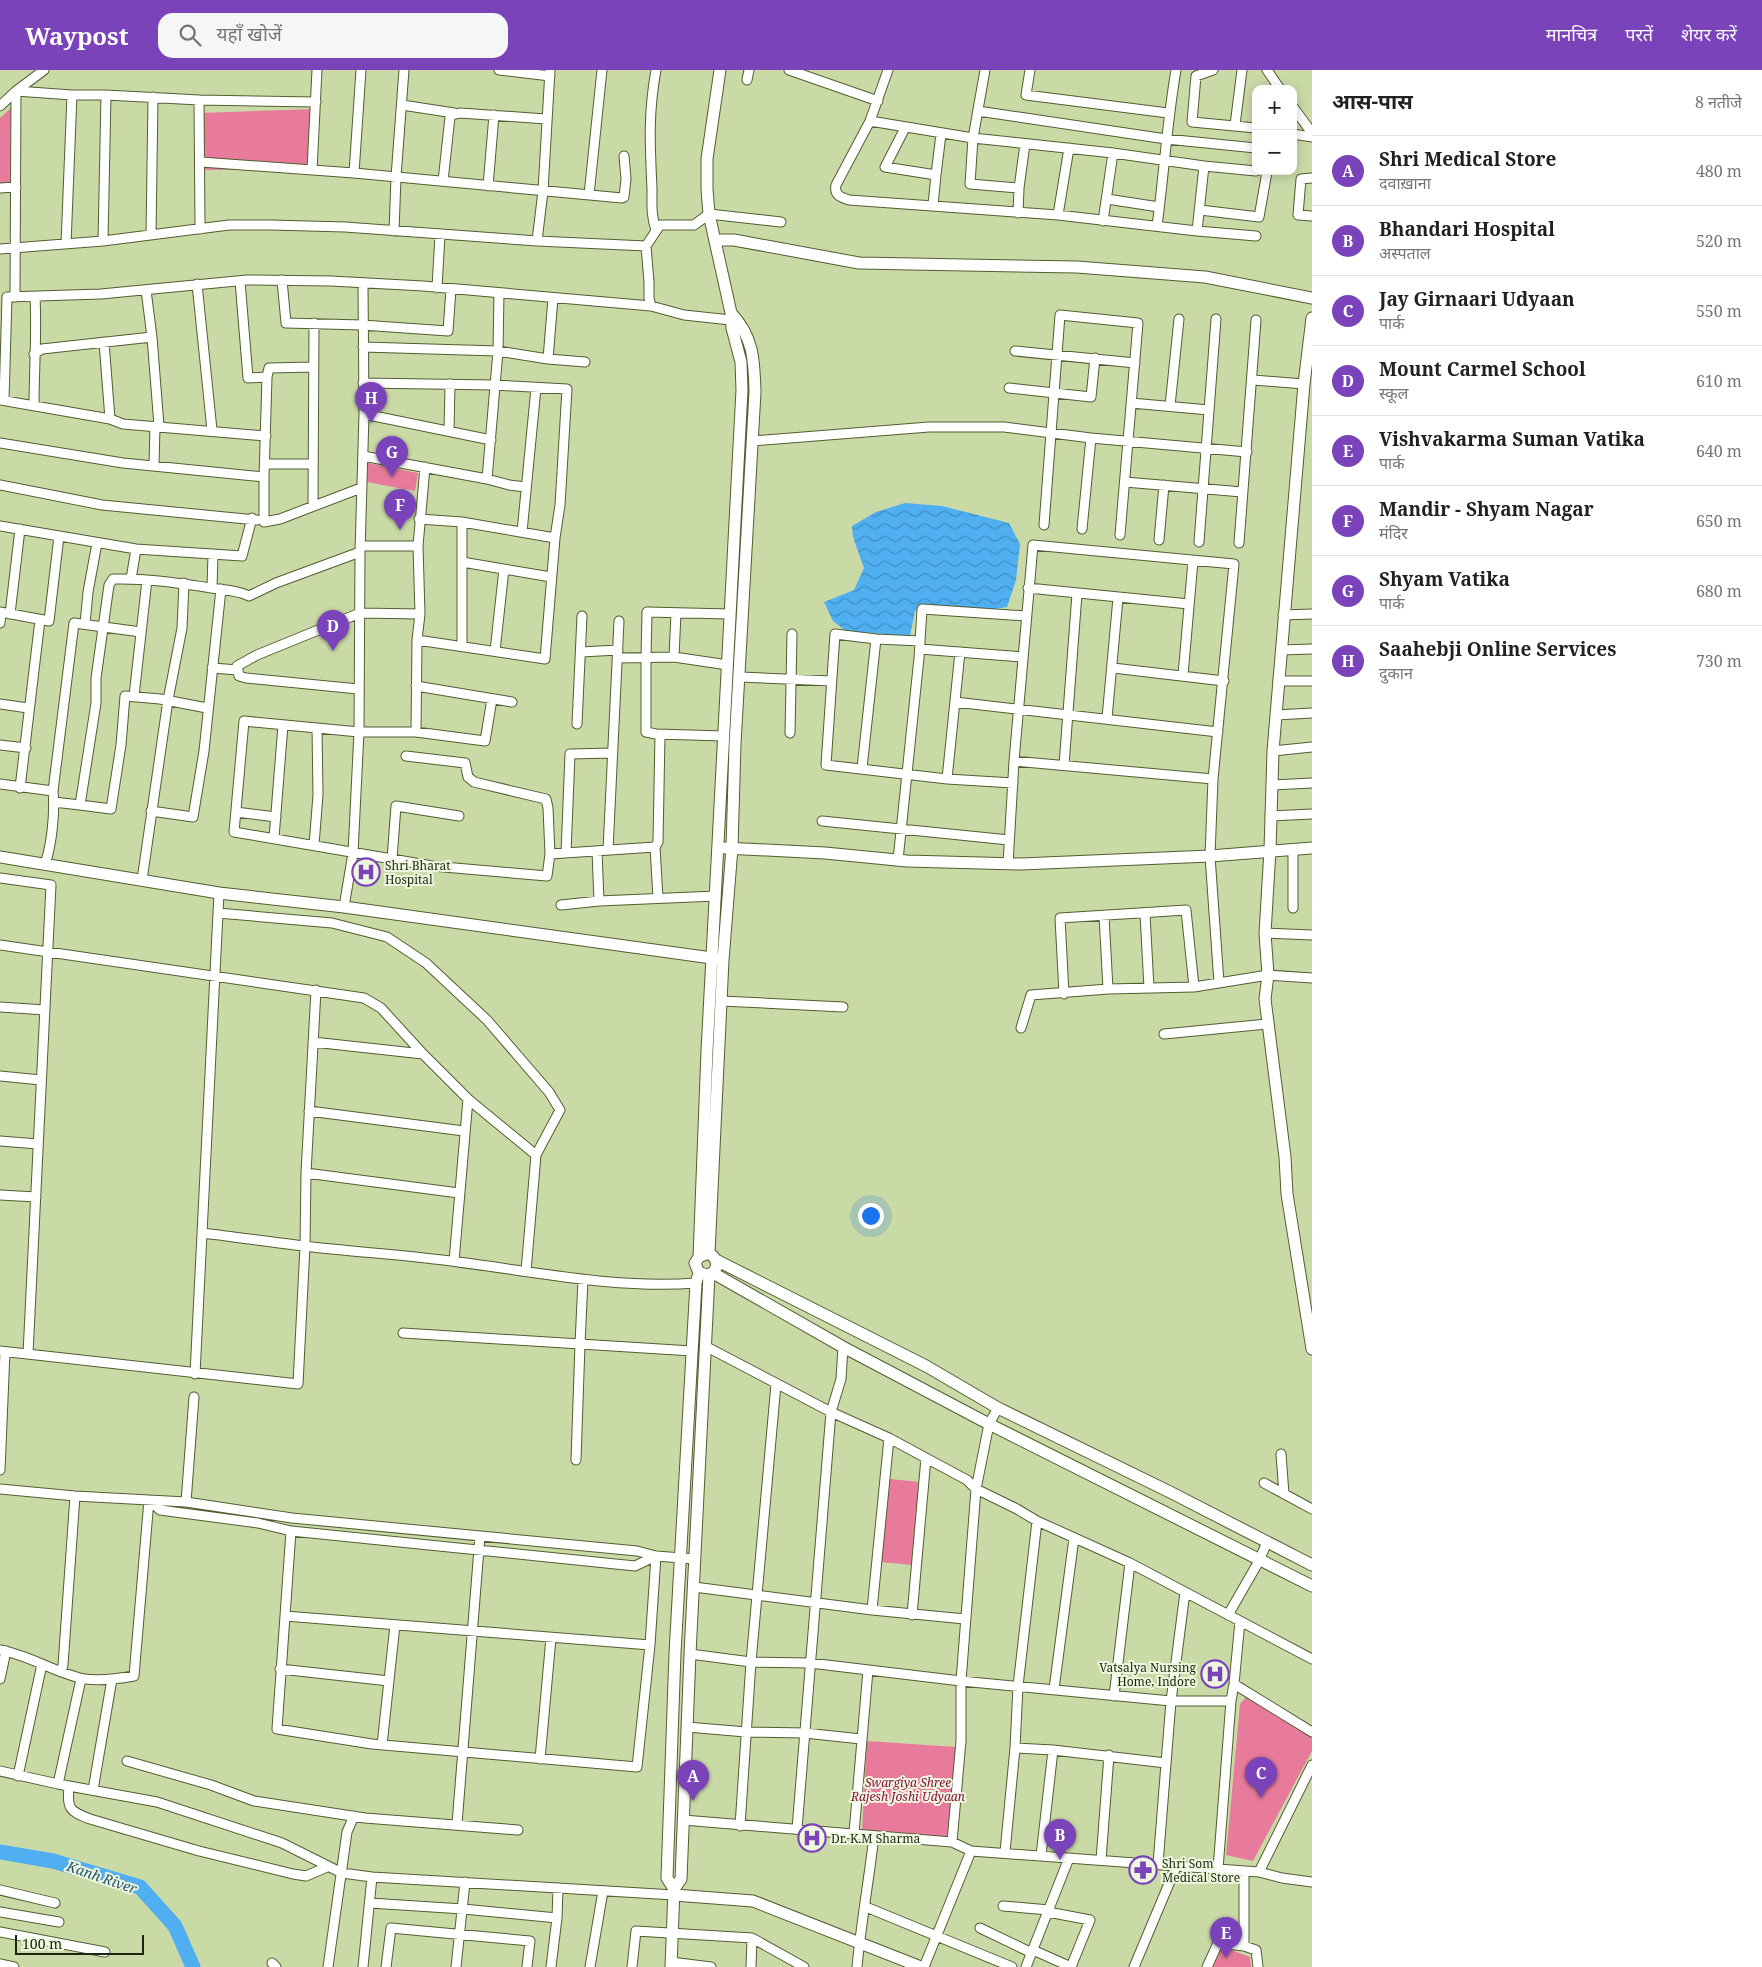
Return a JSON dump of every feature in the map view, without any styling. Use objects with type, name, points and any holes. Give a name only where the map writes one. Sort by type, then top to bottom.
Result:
[{"type":"street","points":[[0,106],[44,70]]},
{"type":"street","points":[[312,170],[317,70]]},
{"type":"street","points":[[354,173],[361,70]]},
{"type":"street","points":[[394,231],[404,70]]},
{"type":"street","points":[[499,70],[550,73],[538,241]]},
{"type":"street","points":[[589,195],[602,70]]},
{"type":"street","points":[[656,70],[650,110],[649,150],[652,191],[651,210],[656,230]]},
{"type":"street","points":[[708,1257],[721,1001],[716,896],[742,378],[716,240],[709,214],[707,159],[720,70]]},
{"type":"street","points":[[789,70],[878,101]]},
{"type":"street","points":[[816,79],[820,70]]},
{"type":"street","points":[[888,70],[870,121],[836,185],[835,192],[849,200],[1058,215],[1256,236]]},
{"type":"street","points":[[986,70],[974,138],[970,184],[1019,188]]},
{"type":"street","points":[[1030,70],[1026,94],[1168,113]]},
{"type":"street","points":[[1157,226],[1165,161],[1168,113],[1176,70]]},
{"type":"street","points":[[1214,70],[1196,76],[1192,122],[1252,127]]},
{"type":"street","points":[[1234,125],[1242,70]]},
{"type":"street","points":[[1267,70],[1277,85]]},
{"type":"street","points":[[16,91],[199,100],[316,102]]},
{"type":"street","points":[[15,297],[16,91]]},
{"type":"street","points":[[66,244],[72,95]]},
{"type":"street","points":[[103,241],[106,95]]},
{"type":"street","points":[[152,235],[153,97]]},
{"type":"street","points":[[199,100],[201,162],[200,229]]},
{"type":"street","points":[[402,105],[454,113],[546,119]]},
{"type":"street","points":[[978,111],[1166,139],[1252,148]]},
{"type":"street","points":[[1297,112],[1312,133]]},
{"type":"street","points":[[444,181],[450,117],[454,113]]},
{"type":"street","points":[[488,186],[494,115]]},
{"type":"street","points":[[870,121],[940,134],[1113,153],[1204,166],[1252,170]]},
{"type":"street","points":[[905,128],[885,167],[936,175]]},
{"type":"street","points":[[933,205],[940,134]]},
{"type":"street","points":[[1297,135],[1312,137]]},
{"type":"street","points":[[1018,212],[1019,188],[1026,144]]},
{"type":"street","points":[[1058,215],[1070,148]]},
{"type":"street","points":[[1103,221],[1113,153]]},
{"type":"street","points":[[201,162],[354,173],[624,197],[626,179],[624,156]]},
{"type":"street","points":[[1197,231],[1204,166]]},
{"type":"street","points":[[1200,210],[1259,217],[1266,175]]},
{"type":"street","points":[[1312,178],[1301,179],[1298,215],[1312,216]]},
{"type":"street","points":[[0,188],[16,187]]},
{"type":"street","points":[[1107,198],[1160,207]]},
{"type":"street","points":[[652,306],[649,298],[646,246],[660,225],[694,225],[709,214],[781,222]]},
{"type":"street","points":[[0,249],[103,241],[229,226],[271,225],[345,227],[440,235],[646,246]]},
{"type":"street","points":[[437,288],[440,235]]},
{"type":"street","points":[[716,240],[734,240],[859,263],[1077,267],[1205,277],[1312,298]]},
{"type":"street","points":[[282,280],[286,323],[362,325],[448,331],[451,289]]},
{"type":"street","points":[[202,1232],[305,1246],[402,1254],[584,1280],[669,1285],[704,1276],[717,1267],[708,1257],[718,959],[732,848],[735,744],[755,377],[754,357],[743,326],[731,316],[684,315],[652,306],[603,300],[553,298],[363,283],[282,280],[240,281],[146,290],[7,297],[2,400],[110,419],[123,424],[266,436]]},
{"type":"street","points":[[240,281],[248,378],[267,377]]},
{"type":"street","points":[[344,907],[353,853],[359,732],[360,549],[364,414],[363,283]]},
{"type":"street","points":[[197,284],[212,430]]},
{"type":"street","points":[[146,290],[152,337],[157,426],[154,466]]},
{"type":"street","points":[[487,479],[498,351],[499,293]]},
{"type":"street","points":[[34,406],[34,354],[37,330],[36,297]]},
{"type":"street","points":[[548,359],[553,298]]},
{"type":"street","points":[[1044,525],[1055,354],[1060,315],[1138,324],[1120,535]]},
{"type":"street","points":[[1312,318],[1304,384],[1273,751],[1265,933],[1268,975],[1264,999],[1285,1157],[1287,1194],[1312,1349]]},
{"type":"street","points":[[1170,406],[1179,319]]},
{"type":"street","points":[[1199,542],[1216,319]]},
{"type":"street","points":[[1239,543],[1256,320]]},
{"type":"street","points":[[313,506],[314,323]]},
{"type":"street","points":[[34,354],[42,349],[152,337]]},
{"type":"street","points":[[104,342],[110,419]]},
{"type":"street","points":[[363,347],[498,351],[548,359],[586,362]]},
{"type":"street","points":[[1015,350],[1134,362]]},
{"type":"street","points":[[1009,388],[1091,397],[1095,358]]},
{"type":"street","points":[[264,522],[264,464],[267,377],[269,368],[313,367]]},
{"type":"street","points":[[742,378],[755,377]]},
{"type":"street","points":[[1252,380],[1304,384]]},
{"type":"street","points":[[363,383],[494,385],[567,389],[560,505],[551,577],[545,659],[417,640]]},
{"type":"street","points":[[449,430],[450,384]]},
{"type":"street","points":[[522,532],[536,388]]},
{"type":"street","points":[[1131,403],[1209,410]]},
{"type":"street","points":[[364,414],[491,440]]},
{"type":"street","points":[[752,441],[929,427],[1004,427],[1091,438],[1247,452]]},
{"type":"street","points":[[1082,529],[1091,438]]},
{"type":"street","points":[[0,444],[123,463],[264,477]]},
{"type":"street","points":[[363,456],[526,487]]},
{"type":"street","points":[[264,464],[312,464]]},
{"type":"street","points":[[416,732],[417,640],[420,614],[418,546],[425,467]]},
{"type":"street","points":[[1125,482],[1242,492]]},
{"type":"street","points":[[0,485],[102,504],[252,518],[264,522],[280,519],[361,488]]},
{"type":"street","points":[[1159,540],[1164,485]]},
{"type":"street","points":[[0,526],[136,549],[242,556],[252,518]]},
{"type":"street","points":[[419,519],[462,522],[555,538]]},
{"type":"street","points":[[462,522],[462,646]]},
{"type":"street","points":[[0,623],[4,613],[20,529]]},
{"type":"street","points":[[4,613],[49,621],[59,536]]},
{"type":"street","points":[[85,624],[88,592],[97,543]]},
{"type":"street","points":[[1008,864],[1014,761],[1033,545],[1234,564],[1213,779],[1210,856],[1220,983]]},
{"type":"street","points":[[80,804],[96,704],[96,678],[109,585],[113,579],[184,583],[239,591],[249,596],[360,549],[418,546]]},
{"type":"street","points":[[131,579],[136,549]]},
{"type":"street","points":[[151,810],[194,817],[204,751],[207,708],[217,634],[217,589],[213,554]]},
{"type":"street","points":[[1182,676],[1192,561]]},
{"type":"street","points":[[462,562],[551,577]]},
{"type":"street","points":[[495,651],[504,569]]},
{"type":"street","points":[[134,696],[147,580]]},
{"type":"street","points":[[142,880],[168,700],[182,628],[184,583]]},
{"type":"street","points":[[1028,588],[1189,604]]},
{"type":"street","points":[[1064,765],[1077,594]]},
{"type":"street","points":[[1107,718],[1118,598]]},
{"type":"street","points":[[898,860],[920,645],[922,608],[1026,616]]},
{"type":"street","points":[[724,736],[650,734],[645,730],[647,612],[730,614]]},
{"type":"street","points":[[674,657],[676,613]]},
{"type":"street","points":[[358,689],[246,678],[239,676],[237,666],[256,655],[360,614],[420,614]]},
{"type":"street","points":[[1284,615],[1312,614]]},
{"type":"street","points":[[577,724],[582,616]]},
{"type":"street","points":[[20,788],[26,748],[28,708],[40,620]]},
{"type":"street","points":[[608,850],[612,754],[617,699],[619,621]]},
{"type":"street","points":[[45,864],[48,854],[54,802],[53,791],[74,623],[142,632]]},
{"type":"street","points":[[790,733],[792,634]]},
{"type":"street","points":[[1013,783],[947,779],[826,765],[831,681],[835,634],[876,638],[960,652],[1023,657]]},
{"type":"street","points":[[862,768],[876,638]]},
{"type":"street","points":[[1281,650],[1312,649]]},
{"type":"street","points":[[581,652],[646,657],[674,657],[728,665]]},
{"type":"street","points":[[947,779],[960,652]]},
{"type":"street","points":[[212,668],[238,670]]},
{"type":"street","points":[[1113,668],[1224,681]]},
{"type":"street","points":[[740,677],[831,681]]},
{"type":"street","points":[[1278,682],[1312,680]]},
{"type":"street","points":[[416,686],[512,702]]},
{"type":"street","points":[[54,802],[111,809],[121,745],[125,696],[168,700],[207,708]]},
{"type":"street","points":[[406,756],[465,763],[468,777],[474,782],[546,799],[550,854],[547,876],[432,866],[234,832],[244,721],[359,732],[416,732],[485,741],[492,699]]},
{"type":"street","points":[[955,702],[1218,732]]},
{"type":"street","points":[[0,704],[28,708]]},
{"type":"street","points":[[1276,715],[1312,713]]},
{"type":"street","points":[[274,838],[283,725]]},
{"type":"street","points":[[314,845],[318,794],[317,728]]},
{"type":"street","points":[[658,898],[655,847],[658,842],[660,734]]},
{"type":"street","points":[[0,745],[26,748]]},
{"type":"street","points":[[1273,751],[1312,747]]},
{"type":"street","points":[[566,853],[570,754],[612,754]]},
{"type":"street","points":[[1014,761],[1213,779]]},
{"type":"street","points":[[1272,785],[1312,783]]},
{"type":"street","points":[[0,784],[53,791]]},
{"type":"street","points":[[392,859],[396,806],[459,816]]},
{"type":"street","points":[[236,812],[276,817]]},
{"type":"street","points":[[1270,816],[1312,814]]},
{"type":"street","points":[[822,821],[1009,840]]},
{"type":"street","points":[[550,854],[655,847]]},
{"type":"street","points":[[718,848],[825,853],[898,860],[1008,864],[1210,856],[1312,848]]},
{"type":"street","points":[[1293,849],[1293,908]]},
{"type":"street","points":[[597,851],[600,901]]},
{"type":"street","points":[[0,857],[218,893],[344,907],[718,959]]},
{"type":"street","points":[[0,878],[51,885],[28,1354]]},
{"type":"street","points":[[195,1374],[218,893]]},
{"type":"street","points":[[561,905],[600,901],[716,896]]},
{"type":"street","points":[[1064,994],[1060,918],[1186,910],[1194,987]]},
{"type":"street","points":[[218,913],[332,923],[387,938],[426,963],[487,1020],[549,1092],[560,1110],[536,1155],[526,1271]]},
{"type":"street","points":[[1144,914],[1150,988]]},
{"type":"street","points":[[1104,916],[1108,989]]},
{"type":"street","points":[[1265,933],[1312,935]]},
{"type":"street","points":[[0,945],[364,998],[381,1008],[468,1099],[536,1155]]},
{"type":"street","points":[[1021,1028],[1030,995],[1064,994],[1108,989],[1194,987],[1268,975],[1312,978]]},
{"type":"street","points":[[0,1470],[3,1352],[298,1384],[305,1246],[306,1173],[316,990]]},
{"type":"street","points":[[721,1001],[843,1007]]},
{"type":"street","points":[[0,1007],[45,1010]]},
{"type":"street","points":[[1164,1034],[1266,1024]]},
{"type":"street","points":[[313,1042],[423,1054]]},
{"type":"street","points":[[0,1076],[41,1080]]},
{"type":"street","points":[[454,1261],[468,1099]]},
{"type":"street","points":[[309,1111],[464,1131]]},
{"type":"street","points":[[0,1141],[38,1144]]},
{"type":"street","points":[[306,1173],[459,1193]]},
{"type":"street","points":[[0,1195],[36,1197]]},
{"type":"street","points":[[708,1257],[695,1263],[704,1276],[989,1424],[1312,1586]]},
{"type":"street","points":[[708,1257],[926,1366],[998,1408],[1170,1492],[1312,1565]]},
{"type":"street","points":[[704,1276],[705,1346],[681,1879],[674,1892],[671,1965],[712,1967]]},
{"type":"street","points":[[674,1892],[667,1878],[675,1653],[692,1351],[704,1276]]},
{"type":"street","points":[[576,1460],[584,1280]]},
{"type":"street","points":[[403,1333],[692,1351]]},
{"type":"street","points":[[705,1346],[831,1412],[926,1458],[967,1480],[976,1489],[1017,1509],[1036,1521],[1130,1563],[1312,1659]]},
{"type":"street","points":[[797,1829],[831,1412],[841,1380],[843,1347]]},
{"type":"street","points":[[740,1826],[751,1662],[776,1384]]},
{"type":"street","points":[[186,1502],[194,1397]]},
{"type":"street","points":[[952,1842],[962,1741],[961,1681],[976,1489],[989,1424],[998,1408]]},
{"type":"street","points":[[872,1610],[888,1438]]},
{"type":"street","points":[[1281,1454],[1284,1494]]},
{"type":"street","points":[[912,1615],[926,1458]]},
{"type":"street","points":[[1264,1483],[1312,1509]]},
{"type":"street","points":[[0,1489],[75,1496],[186,1502],[292,1518],[637,1551],[656,1556],[695,1559]]},
{"type":"street","points":[[61,1672],[75,1496]]},
{"type":"street","points":[[149,1500],[160,1510],[258,1523],[291,1531],[635,1566],[656,1556]]},
{"type":"street","points":[[0,1679],[3,1650],[24,1655],[81,1679],[112,1680],[134,1676],[149,1500]]},
{"type":"street","points":[[1005,1852],[1015,1748],[1018,1686],[1036,1521]]},
{"type":"street","points":[[291,1531],[277,1729],[382,1745],[637,1768],[650,1645],[656,1556]]},
{"type":"street","points":[[458,1824],[480,1536]]},
{"type":"street","points":[[1054,1690],[1074,1538]]},
{"type":"street","points":[[1228,1615],[1259,1561],[1267,1542]]},
{"type":"street","points":[[1114,1696],[1130,1563]]},
{"type":"street","points":[[694,1586],[912,1615],[965,1619]]},
{"type":"street","points":[[1158,1864],[1171,1701],[1185,1592]]},
{"type":"street","points":[[285,1616],[650,1645]]},
{"type":"street","points":[[1218,1869],[1231,1701],[1240,1621]]},
{"type":"street","points":[[382,1745],[395,1626]]},
{"type":"street","points":[[540,1759],[550,1638]]},
{"type":"street","points":[[690,1654],[751,1662],[810,1663],[961,1681],[1171,1701],[1231,1701]]},
{"type":"street","points":[[18,1776],[42,1664]]},
{"type":"street","points":[[280,1668],[389,1680]]},
{"type":"street","points":[[854,1833],[868,1670]]},
{"type":"street","points":[[58,1784],[81,1679]]},
{"type":"street","points":[[93,1790],[112,1680]]},
{"type":"street","points":[[1234,1684],[1312,1732]]},
{"type":"street","points":[[687,1726],[746,1732],[806,1733],[861,1740]]},
{"type":"street","points":[[1015,1748],[1053,1750],[1166,1763]]},
{"type":"street","points":[[1041,1856],[1053,1750]]},
{"type":"street","points":[[1101,1860],[1109,1756]]},
{"type":"street","points":[[127,1761],[212,1785],[254,1801],[354,1816],[518,1830]]},
{"type":"street","points":[[1259,1872],[1312,1765]]},
{"type":"street","points":[[0,1771],[174,1807],[282,1844],[314,1858],[326,1867],[342,1872],[372,1877],[602,1891],[674,1892],[753,1901],[922,1967],[971,1850]]},
{"type":"street","points":[[69,1786],[68,1799],[70,1809],[74,1813],[90,1819],[199,1851],[293,1874],[306,1876],[326,1867]]},
{"type":"street","points":[[328,1967],[347,1832],[354,1816]]},
{"type":"street","points":[[683,1820],[952,1842],[971,1850],[1259,1872],[1282,1878],[1312,1882]]},
{"type":"street","points":[[857,1967],[874,1836]]},
{"type":"street","points":[[1026,1967],[1069,1858]]},
{"type":"street","points":[[1134,1967],[1176,1867]]},
{"type":"street","points":[[1244,1872],[1244,1946]]},
{"type":"street","points":[[363,1967],[372,1877]]},
{"type":"street","points":[[456,1967],[465,1882]]},
{"type":"street","points":[[550,1967],[557,1918],[558,1888]]},
{"type":"street","points":[[0,1890],[55,1903]]},
{"type":"street","points":[[590,1967],[602,1891]]},
{"type":"street","points":[[370,1904],[463,1909],[557,1918]]},
{"type":"street","points":[[980,1928],[1032,1952],[1071,1967],[1090,1920],[1048,1911],[1003,1906]]},
{"type":"street","points":[[866,1907],[1012,1967]]},
{"type":"street","points":[[0,1912],[59,1922]]},
{"type":"street","points":[[386,1967],[391,1928],[530,1940],[527,1967]]},
{"type":"street","points":[[632,1967],[636,1930],[752,1938],[804,1967]]},
{"type":"street","points":[[0,1932],[105,1952]]},
{"type":"street","points":[[751,1967],[752,1938]]},
{"type":"street","points":[[1207,1967],[1218,1943],[1244,1946],[1256,1950],[1258,1967]]},
{"type":"green space","points":[[11,108],[10,186],[0,187],[0,118]]},
{"type":"green space","points":[[315,109],[312,169],[201,170],[200,113]]},
{"type":"green space","points":[[368,463],[418,473],[415,491],[367,482]]},
{"type":"green space","points":[[890,1479],[920,1482],[912,1565],[881,1562]]},
{"type":"green space","points":[[1247,1696],[1312,1737],[1312,1751],[1253,1861],[1226,1855],[1240,1704]]},
{"type":"green space","name":"Swargiya Shree Rajesh Joshi Udyaan","points":[[867,1741],[956,1747],[947,1838],[862,1831]]},
{"type":"green space","points":[[1221,1946],[1250,1957],[1251,1967],[1213,1967]]},
{"type":"water","points":[[905,503],[942,506],[1009,523],[1020,544],[1016,580],[1007,607],[984,611],[925,606],[915,611],[910,636],[846,631],[833,621],[824,602],[854,590],[864,568],[853,537],[852,526],[876,512]]},
{"type":"waterway","name":"Kanh River","points":[[0,1852],[53,1861],[140,1887],[175,1926],[193,1967]]},
{"type":"place","name":"Saahebji Online Services","points":[[371,423]]},
{"type":"place","name":"Shyam Vatika","points":[[392,477]]},
{"type":"place","name":"Mandir - Shyam Nagar","points":[[400,530]]},
{"type":"place","name":"Mount Carmel School","points":[[333,651]]},
{"type":"place","name":"Shri Bharat Hospital","points":[[366,872]]},
{"type":"place","name":"Vatsalya Nursing Home, Indore","points":[[1215,1674]]},
{"type":"place","name":"Jay Girnaari Udyaan","points":[[1261,1798]]},
{"type":"place","name":"Shri Medical Store","points":[[693,1801]]},
{"type":"place","name":"Dr. K.M Sharma","points":[[812,1838]]},
{"type":"place","name":"Bhandari Hospital","points":[[1060,1860]]},
{"type":"place","name":"Shri Som Medical Store","points":[[1143,1870]]},
{"type":"place","name":"Vishvakarma Suman Vatika","points":[[1226,1958]]}]
